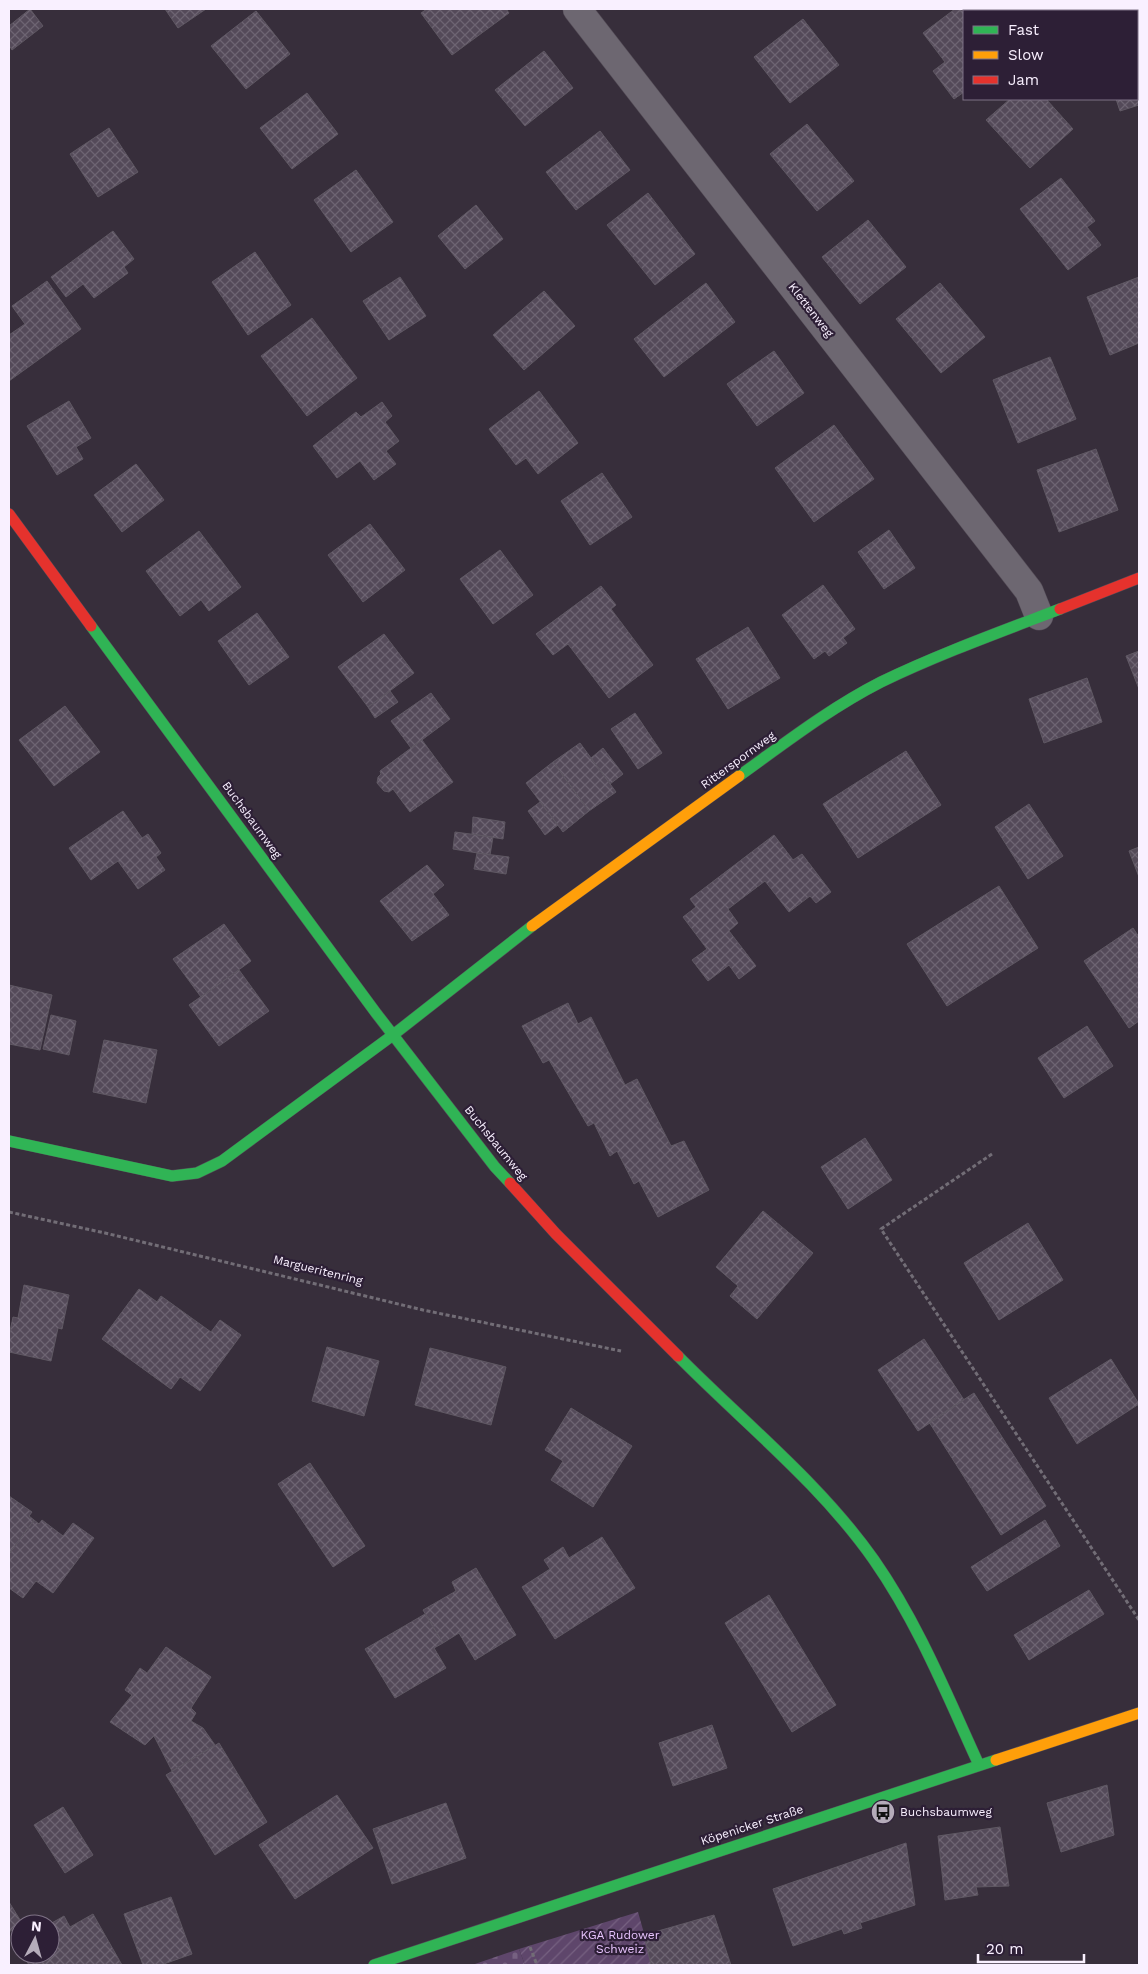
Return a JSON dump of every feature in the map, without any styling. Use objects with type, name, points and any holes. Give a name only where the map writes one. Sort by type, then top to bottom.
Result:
[{"type":"street","name":"Klettenweg","points":[[576,9],[1029,590],[1039,616]]},
{"type":"street","name":"Buchsbaumweg","points":[[9,514],[393,1035],[495,1167],[556,1234],[661,1340],[820,1494],[874,1560],[922,1639],[979,1765]]},
{"type":"street","name":"Ritterspornweg","points":[[393,1035],[543,917],[826,714],[880,683],[906,671],[1039,616],[1139,578]]},
{"type":"street","points":[[9,1140],[115,1165],[172,1176],[198,1172],[222,1161],[393,1035]]},
{"type":"street","name":"Köpenicker Straße","points":[[374,1965],[1139,1712]]},
{"type":"path","points":[[992,1154],[881,1229],[1139,1620]]},
{"type":"path","name":"Margueritenring","points":[[9,1212],[105,1233],[423,1310],[621,1351]]},
{"type":"path","points":[[528,1942],[538,1965]]},
{"type":"green space","name":"KGA Rudower Schweiz","points":[[638,1912],[653,1965],[525,1965],[519,1949]]},
{"type":"green space","points":[[519,1949],[525,1965],[472,1965]]},
{"type":"building","points":[[30,9],[43,26],[12,50],[9,45],[9,26]]},
{"type":"building","points":[[165,9],[206,9],[178,28]]},
{"type":"building","points":[[427,9],[506,9],[509,13],[452,55],[421,13]]},
{"type":"building","points":[[955,9],[965,10],[963,10],[963,93],[954,99],[933,71],[945,62],[923,33]]},
{"type":"building","points":[[256,11],[290,54],[246,89],[211,46]]},
{"type":"building","points":[[803,19],[839,65],[790,103],[754,57]]},
{"type":"building","points":[[1139,40],[1139,105],[1120,111],[1116,100],[1138,100]]},
{"type":"building","points":[[544,51],[573,88],[525,126],[495,90]]},
{"type":"building","points":[[307,93],[338,134],[292,169],[260,128]]},
{"type":"building","points":[[1009,100],[1047,100],[1073,129],[1030,168],[986,120]]},
{"type":"building","points":[[807,124],[854,181],[817,211],[770,154]]},
{"type":"building","points":[[109,128],[138,172],[98,197],[70,154]]},
{"type":"building","points":[[600,131],[630,170],[576,210],[546,172]]},
{"type":"building","points":[[356,170],[393,222],[351,252],[314,200]]},
{"type":"building","points":[[1061,178],[1095,221],[1087,227],[1101,245],[1068,270],[1020,209]]},
{"type":"building","points":[[648,193],[695,254],[655,285],[607,225]]},
{"type":"building","points":[[476,205],[503,239],[465,269],[438,236]]},
{"type":"building","points":[[868,220],[906,267],[860,304],[822,257]]},
{"type":"building","points":[[113,231],[134,259],[124,267],[128,273],[94,298],[83,284],[66,297],[51,277]]},
{"type":"building","points":[[255,252],[291,305],[248,335],[212,282]]},
{"type":"building","points":[[400,277],[426,316],[389,340],[363,301]]},
{"type":"building","points":[[1139,277],[1139,343],[1110,355],[1087,297]]},
{"type":"building","points":[[47,281],[81,329],[9,381],[9,335],[25,324],[12,306]]},
{"type":"building","points":[[706,283],[735,322],[664,377],[634,339]]},
{"type":"building","points":[[940,283],[985,337],[941,373],[896,319]]},
{"type":"building","points":[[544,291],[575,326],[524,370],[493,335]]},
{"type":"building","points":[[312,318],[357,378],[307,416],[261,356]]},
{"type":"building","points":[[774,351],[804,393],[757,426],[727,384]]},
{"type":"building","points":[[1050,357],[1076,419],[1018,443],[993,380]]},
{"type":"building","points":[[539,391],[578,443],[538,474],[526,458],[516,465],[489,429]]},
{"type":"building","points":[[69,401],[91,438],[76,447],[83,459],[57,475],[27,426]]},
{"type":"building","points":[[382,402],[392,416],[385,422],[399,441],[386,451],[396,464],[374,480],[360,461],[337,478],[313,446],[356,412],[361,417]]},
{"type":"building","points":[[834,425],[874,479],[814,522],[775,468]]},
{"type":"building","points":[[1096,449],[1118,510],[1059,532],[1037,470]]},
{"type":"building","points":[[136,464],[164,500],[122,532],[94,495]]},
{"type":"building","points":[[602,473],[632,517],[590,545],[561,501]]},
{"type":"building","points":[[370,524],[405,570],[363,602],[328,555]]},
{"type":"building","points":[[889,530],[915,568],[884,589],[858,552]]},
{"type":"building","points":[[199,531],[241,587],[209,611],[201,600],[180,616],[146,571]]},
{"type":"building","points":[[500,550],[533,595],[493,624],[460,579]]},
{"type":"building","points":[[823,585],[855,629],[843,638],[847,643],[829,656],[825,651],[814,659],[782,615]]},
{"type":"building","points":[[601,586],[616,605],[611,609],[653,665],[609,698],[568,644],[553,655],[536,634]]},
{"type":"building","points":[[257,613],[289,657],[249,685],[218,641]]},
{"type":"building","points":[[748,627],[780,678],[728,709],[696,659]]},
{"type":"building","points":[[384,634],[414,673],[368,707],[338,667]]},
{"type":"building","points":[[1139,651],[1139,689],[1126,656]]},
{"type":"building","points":[[1087,678],[1102,722],[1044,743],[1029,699]]},
{"type":"building","points":[[390,691],[398,702],[375,718],[368,707]]},
{"type":"building","points":[[431,693],[450,719],[411,748],[391,721]]},
{"type":"building","points":[[65,706],[100,752],[54,786],[19,740]]},
{"type":"building","points":[[635,713],[662,753],[638,769],[611,729]]},
{"type":"building","points":[[422,740],[453,782],[410,812],[393,789],[389,792],[384,791],[377,783],[378,777],[381,774],[380,771]]},
{"type":"building","points":[[580,743],[616,792],[589,811],[553,762]]},
{"type":"building","points":[[603,748],[623,774],[610,784],[591,758]]},
{"type":"building","points":[[906,751],[941,805],[858,858],[823,804]]},
{"type":"building","points":[[553,762],[589,811],[563,832],[526,783]]},
{"type":"building","points":[[540,802],[558,825],[545,835],[528,811]]},
{"type":"building","points":[[1029,804],[1063,856],[1028,879],[995,827]]},
{"type":"building","points":[[123,811],[142,838],[148,834],[161,853],[156,857],[165,870],[138,889],[118,861],[91,880],[69,848]]},
{"type":"building","points":[[473,817],[505,822],[503,839],[472,834]]},
{"type":"building","points":[[455,832],[493,837],[490,855],[453,849]]},
{"type":"building","points":[[774,835],[793,860],[802,854],[831,892],[816,903],[810,896],[789,912],[765,881],[728,909],[738,923],[729,931],[756,966],[739,979],[729,965],[708,981],[692,960],[707,949],[683,917],[696,907],[690,899]]},
{"type":"building","points":[[1139,847],[1139,877],[1129,851]]},
{"type":"building","points":[[477,853],[509,857],[506,874],[474,869]]},
{"type":"building","points":[[427,865],[444,885],[433,894],[449,915],[412,941],[380,901]]},
{"type":"building","points":[[999,886],[1038,948],[947,1006],[907,944]]},
{"type":"building","points":[[224,924],[251,961],[201,997],[173,959]]},
{"type":"building","points":[[1133,928],[1139,937],[1139,1021],[1129,1028],[1084,961]]},
{"type":"building","points":[[239,970],[269,1011],[219,1046],[189,1005]]},
{"type":"building","points":[[9,985],[52,995],[40,1050],[9,1044]]},
{"type":"building","points":[[568,1003],[578,1024],[591,1017],[625,1085],[637,1079],[671,1146],[684,1141],[709,1190],[658,1217],[639,1181],[634,1184],[617,1151],[610,1156],[594,1123],[588,1126],[549,1060],[543,1063],[522,1026]]},
{"type":"building","points":[[51,1015],[76,1021],[69,1055],[43,1049]]},
{"type":"building","points":[[1087,1026],[1113,1066],[1064,1098],[1038,1058]]},
{"type":"building","points":[[104,1040],[157,1050],[146,1103],[93,1092]]},
{"type":"building","points":[[865,1138],[892,1180],[848,1209],[821,1167]]},
{"type":"building","points":[[763,1211],[813,1253],[757,1319],[730,1296],[738,1286],[716,1267]]},
{"type":"building","points":[[1028,1223],[1063,1280],[999,1320],[964,1263]]},
{"type":"building","points":[[24,1285],[69,1295],[62,1329],[58,1328],[51,1361],[9,1352],[9,1336],[13,1317],[18,1318]]},
{"type":"building","points":[[139,1289],[157,1302],[161,1296],[211,1332],[220,1320],[241,1335],[200,1391],[180,1377],[171,1389],[102,1339]]},
{"type":"building","points":[[924,1339],[964,1400],[918,1431],[878,1370]]},
{"type":"building","points":[[327,1347],[379,1361],[364,1416],[312,1401]]},
{"type":"building","points":[[430,1348],[506,1367],[491,1425],[415,1405]]},
{"type":"building","points":[[1111,1359],[1139,1404],[1077,1444],[1049,1398]]},
{"type":"building","points":[[974,1393],[1046,1506],[1001,1535],[929,1422]]},
{"type":"building","points":[[571,1408],[632,1446],[593,1507],[551,1480],[563,1461],[545,1450]]},
{"type":"building","points":[[310,1463],[365,1546],[333,1567],[278,1484]]},
{"type":"building","points":[[9,1496],[32,1512],[29,1516],[34,1520],[9,1554]]},
{"type":"building","points":[[34,1520],[39,1524],[42,1520],[63,1536],[73,1523],[94,1538],[53,1593],[36,1581],[23,1598],[9,1588],[9,1554]]},
{"type":"building","points":[[1045,1520],[1060,1546],[987,1591],[971,1567]]},
{"type":"building","points":[[602,1537],[635,1588],[555,1639],[522,1587],[550,1569],[544,1560],[563,1547],[569,1558]]},
{"type":"building","points":[[476,1568],[516,1635],[475,1660],[459,1633],[443,1643],[423,1610],[456,1591],[452,1582]]},
{"type":"building","points":[[1089,1590],[1104,1614],[1029,1660],[1014,1635]]},
{"type":"building","points":[[769,1595],[836,1705],[792,1732],[725,1623]]},
{"type":"building","points":[[425,1614],[443,1643],[434,1648],[446,1668],[395,1698],[365,1649]]},
{"type":"building","points":[[166,1647],[211,1677],[191,1708],[196,1713],[191,1721],[203,1728],[215,1745],[172,1771],[154,1736],[145,1745],[110,1722],[132,1695],[125,1690],[140,1668],[147,1673]]},
{"type":"building","points":[[712,1725],[727,1768],[673,1786],[659,1743]]},
{"type":"building","points":[[219,1743],[267,1822],[215,1855],[166,1775]]},
{"type":"building","points":[[1107,1785],[1114,1835],[1061,1852],[1047,1803]]},
{"type":"building","points":[[337,1795],[373,1848],[295,1899],[259,1845]]},
{"type":"building","points":[[446,1803],[466,1858],[392,1884],[373,1829]]},
{"type":"building","points":[[63,1807],[93,1855],[65,1873],[34,1825]]},
{"type":"building","points":[[1000,1827],[1009,1886],[976,1887],[978,1895],[945,1900],[938,1836]]},
{"type":"building","points":[[906,1843],[915,1905],[860,1923],[862,1928],[844,1934],[842,1929],[793,1946],[773,1889]]},
{"type":"building","points":[[171,1897],[192,1954],[161,1965],[143,1965],[124,1914]]},
{"type":"building","points":[[9,1902],[16,1914],[10,1914],[9,1932]]},
{"type":"building","points":[[93,1914],[122,1965],[29,1965],[60,1964],[60,1918],[64,1916],[70,1927]]},
{"type":"building","points":[[714,1915],[731,1965],[651,1965],[644,1935]]},
{"type":"traffic: fast","points":[[739,776],[826,714],[881,682],[947,653],[1060,609]]},
{"type":"traffic: fast","points":[[91,626],[376,1013],[495,1167],[510,1183]]},
{"type":"traffic: fast","points":[[9,1141],[172,1176],[197,1173],[222,1161],[393,1035],[532,926]]},
{"type":"traffic: fast","points":[[678,1356],[806,1479],[853,1532],[874,1560],[918,1634],[979,1765]]},
{"type":"traffic: fast","points":[[374,1965],[996,1760]]},
{"type":"traffic: slow","points":[[532,926],[739,776]]},
{"type":"traffic: slow","points":[[996,1760],[1139,1713]]},
{"type":"traffic: jam","points":[[9,514],[91,626]]},
{"type":"traffic: jam","points":[[1060,609],[1139,578]]},
{"type":"traffic: jam","points":[[510,1183],[556,1234],[678,1356]]},
{"type":"place","name":"Buchsbaumweg","points":[[883,1812]]}]
